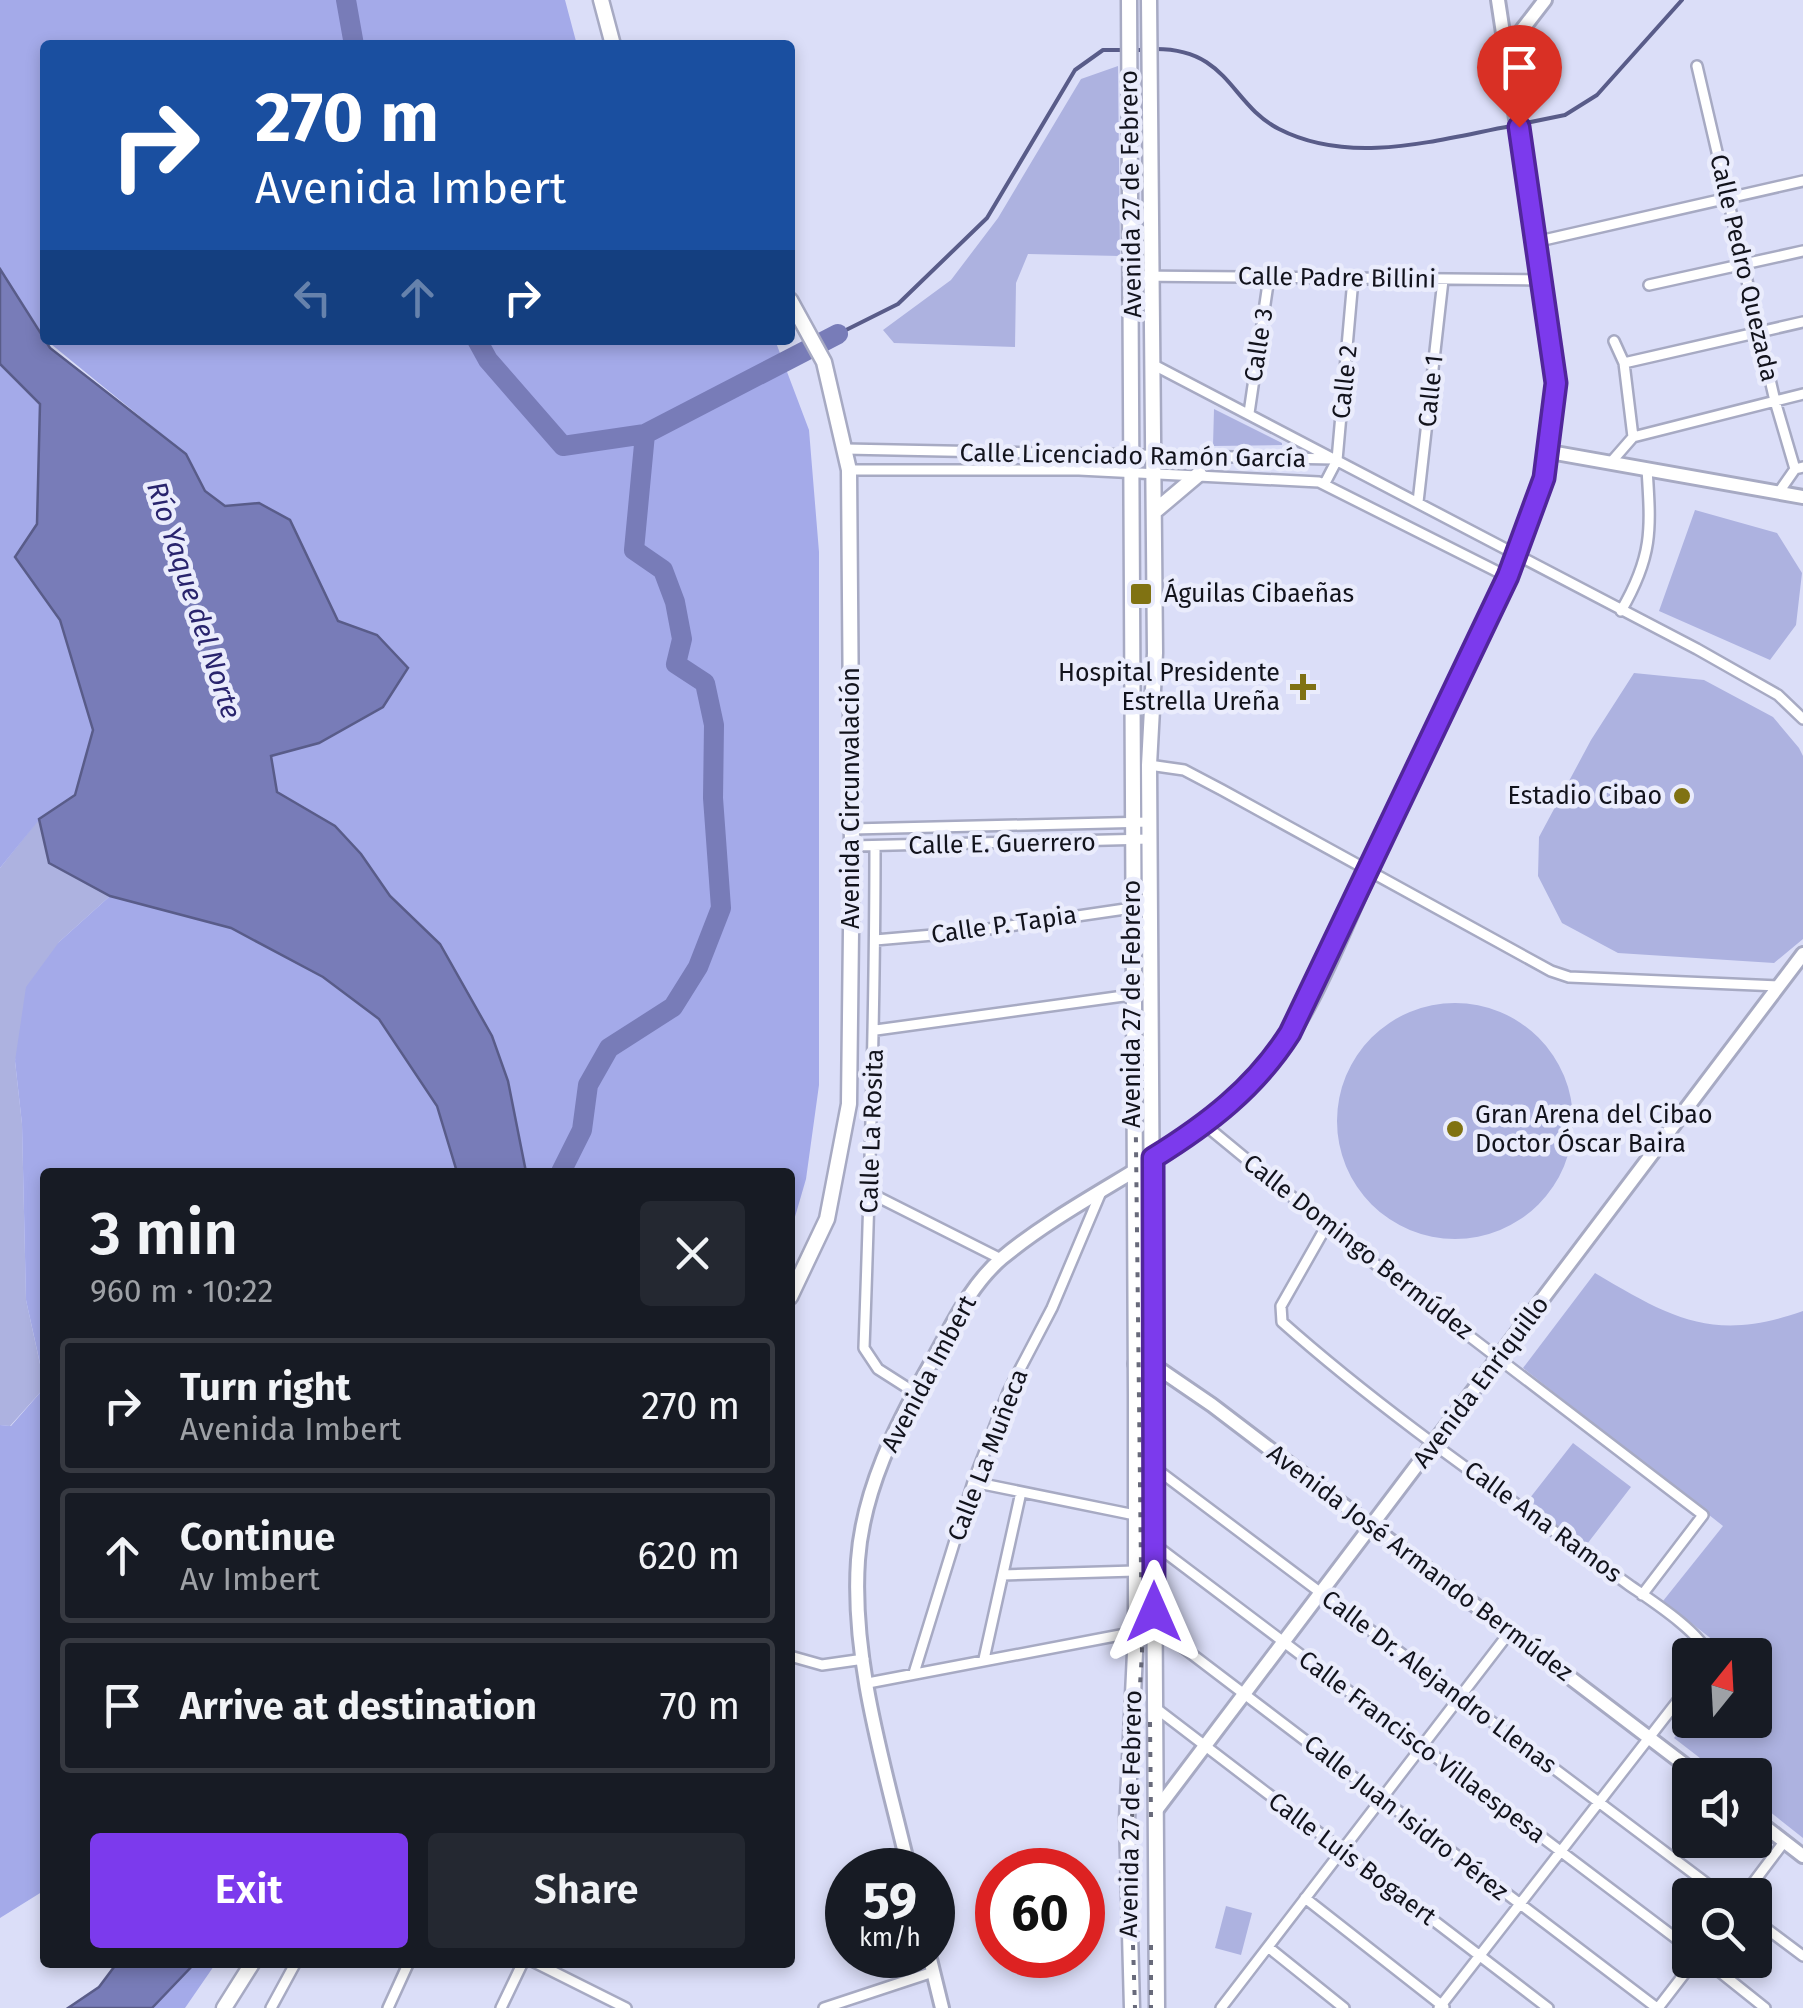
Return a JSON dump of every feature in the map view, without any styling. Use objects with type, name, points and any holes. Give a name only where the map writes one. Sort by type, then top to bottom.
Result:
[{"type":"main road","points":[[601,0],[613,40]]},
{"type":"main road","name":"Avenida 27 de Febrero","points":[[1128,0],[1136,1364],[1136,1632],[1127,1820],[1132,2008]]},
{"type":"main road","name":"Avenida 27 de Febrero","points":[[1149,0],[1156,653],[1149,765],[1158,2008]]},
{"type":"main road","points":[[1498,0],[1508,48]]},
{"type":"main road","points":[[1508,48],[1544,0]]},
{"type":"main road","name":"Avenida Imbert","points":[[904,1848],[864,1659],[858,1559],[869,1501],[886,1451],[914,1392],[970,1295],[1002,1259],[1103,1188],[1205,1125],[1266,1070],[1282,1046],[1370,870],[1508,576],[1537,504],[1550,452],[1556,383],[1508,48]]},
{"type":"main road","name":"Avenida Circunvalación","points":[[795,309],[824,362],[849,470],[852,829],[849,1104],[827,1219],[795,1286]]},
{"type":"main road","points":[[1550,452],[1803,497]]},
{"type":"main road","points":[[1154,512],[1199,474]]},
{"type":"main road","name":"Avenida Enriquillo","points":[[1158,1808],[1803,954]]},
{"type":"main road","points":[[1136,1364],[1156,1366]]},
{"type":"main road","name":"Avenida José Armando Bermúdez","points":[[1156,1366],[1676,1758]]},
{"type":"main road","points":[[1772,1832],[1803,1856]]},
{"type":"main road","points":[[224,2008],[249,1968]]},
{"type":"main road","points":[[934,1978],[942,2008]]},
{"type":"street","name":"Calle Pedro Quezada","points":[[1697,66],[1775,401],[1799,468]]},
{"type":"street","points":[[1535,242],[1803,181]]},
{"type":"street","points":[[1649,285],[1803,251]]},
{"type":"street","name":"Calle Padre Billini","points":[[1132,276],[1542,280]]},
{"type":"street","name":"Calle 3","points":[[1249,413],[1269,277]]},
{"type":"street","name":"Calle 2","points":[[1325,483],[1337,460],[1353,280]]},
{"type":"street","name":"Calle 1","points":[[1418,502],[1443,280]]},
{"type":"street","points":[[1624,363],[1803,322]]},
{"type":"street","points":[[1614,340],[1624,363],[1633,437]]},
{"type":"street","points":[[1150,363],[1337,460]]},
{"type":"street","points":[[1612,462],[1633,437],[1803,394]]},
{"type":"street","name":"Calle Licenciado Ramón García","points":[[845,449],[1152,452],[1337,460],[1778,695],[1803,719]]},
{"type":"street","points":[[1621,611],[1642,573],[1650,548],[1646,468]]},
{"type":"street","points":[[1780,492],[1799,468]]},
{"type":"street","name":"Calle Licenciado Ramón García","points":[[849,470],[1133,472],[1325,483],[1508,576]]},
{"type":"street","points":[[1149,765],[1184,770],[1494,941],[1569,977],[1779,986]]},
{"type":"street","name":"Calle E. Guerrero","points":[[852,829],[1150,822]]},
{"type":"street","name":"Calle E. Guerrero","points":[[852,846],[1150,839]]},
{"type":"street","name":"Calle La Rosita","points":[[875,846],[876,1030],[869,1118],[864,1348],[878,1369],[914,1392]]},
{"type":"street","name":"Calle P. Tapia","points":[[875,940],[968,932],[1132,908]]},
{"type":"street","points":[[876,1030],[1131,995]]},
{"type":"street","name":"Calle Domingo Bermúdez","points":[[1205,1125],[1327,1225],[1703,1515],[1642,1594]]},
{"type":"street","name":"Calle La Muñeca","points":[[914,1673],[973,1482],[1008,1392],[1052,1308],[1103,1188]]},
{"type":"street","points":[[870,1194],[1002,1259]]},
{"type":"street","name":"Calle Ana Ramos","points":[[1327,1225],[1281,1306],[1280,1318],[1435,1444],[1698,1638]]},
{"type":"street","name":"Calle Dr. Alejandro Llenas","points":[[1155,1468],[1700,1878]]},
{"type":"street","points":[[973,1482],[1135,1515]]},
{"type":"street","points":[[984,1659],[1021,1492]]},
{"type":"street","name":"Calle Francisco Villaespesa","points":[[1154,1544],[1672,1935]]},
{"type":"street","points":[[1003,1575],[1136,1571]]},
{"type":"street","points":[[868,1683],[1155,1631]]},
{"type":"street","name":"Calle Juan Isidro Pérez","points":[[1155,1631],[1164,1633],[1247,1694],[1380,1800],[1658,2008]]},
{"type":"street","points":[[1237,2008],[1224,2004],[1510,1633]]},
{"type":"street","points":[[795,1657],[822,1665],[864,1659]]},
{"type":"street","points":[[1305,1898],[1442,2007],[1672,1707]]},
{"type":"street","name":"Calle Luis Bogaert","points":[[1157,1708],[1548,2008]]},
{"type":"street","points":[[1757,1878],[1784,1842]]},
{"type":"street","points":[[1772,1933],[1803,1956]]},
{"type":"street","points":[[1268,1947],[1344,2008]]},
{"type":"street","points":[[272,2008],[293,1968]]},
{"type":"street","points":[[388,2008],[406,1968]]},
{"type":"street","points":[[501,2008],[520,1968]]},
{"type":"street","points":[[546,1968],[621,2007]]},
{"type":"street","points":[[824,2008],[915,1978]]},
{"type":"street","points":[[1658,2008],[1681,1978]]},
{"type":"street","points":[[1726,1978],[1764,2008]]},
{"type":"shaded area","points":[[0,0],[565,0],[576,40],[40,40],[40,330],[0,269]]},
{"type":"shaded area","points":[[1118,66],[1120,256],[1028,254],[1016,283],[1015,347],[894,343],[883,330],[951,280],[998,218],[1081,79]]},
{"type":"shaded area","points":[[52,345],[777,345],[809,430],[819,552],[819,1085],[806,1179],[795,1217],[795,1168],[525,1168],[508,1081],[492,1036],[440,944],[390,896],[361,854],[335,827],[277,792],[271,756],[319,743],[377,635],[338,621],[290,520],[259,503],[225,506],[205,491],[186,454]]},
{"type":"shaded area","points":[[0,364],[40,404],[37,524],[15,558],[60,620],[93,730],[75,795],[39,820],[0,868]]},
{"type":"shaded area","points":[[1214,409],[1282,443],[1282,445],[1213,446]]},
{"type":"shaded area","points":[[1695,510],[1777,533],[1802,573],[1796,625],[1770,660],[1659,611]]},
{"type":"shaded area","name":"Estadio Cibao","points":[[1634,673],[1704,680],[1773,717],[1803,756],[1803,939],[1774,963],[1618,953],[1562,923],[1538,876],[1539,837],[1591,740]]},
{"type":"shaded area","points":[[39,819],[49,863],[110,896],[59,942],[15,1061],[22,1124],[26,1300],[40,1364],[40,1393],[10,1426],[0,1425],[0,868]]},
{"type":"shaded area","points":[[110,896],[231,928],[323,977],[379,1019],[437,1106],[456,1168],[40,1168],[40,1363],[26,1300],[22,1124],[15,1061],[26,987],[59,942]]},
{"type":"shaded area","name":"Gran Arena del Cibao Doctor Óscar Baira","points":[[1455,1003],[1500,1012],[1539,1037],[1564,1076],[1573,1121],[1564,1166],[1539,1205],[1500,1230],[1455,1239],[1410,1230],[1371,1205],[1346,1166],[1337,1121],[1346,1076],[1371,1037],[1410,1012]]},
{"type":"shaded area","points":[[1595,1273],[1647,1302],[1694,1321],[1743,1325],[1803,1311],[1803,1838],[1772,1813],[1772,1758],[1700,1758],[1674,1738],[1772,1738],[1772,1638],[1710,1638],[1663,1601],[1723,1526],[1523,1368]]},
{"type":"shaded area","points":[[40,1393],[40,1893],[0,1918],[0,1425],[11,1426]]},
{"type":"shaded area","points":[[1573,1443],[1631,1487],[1584,1548],[1526,1503]]},
{"type":"shaded area","points":[[1226,1906],[1252,1913],[1241,1955],[1215,1948]]},
{"type":"shaded area","points":[[190,1968],[213,1968],[185,2008],[152,2008]]},
{"type":"water","points":[[0,269],[40,332],[40,345],[48,345],[186,454],[205,491],[225,506],[259,503],[290,520],[338,621],[377,635],[408,668],[383,707],[319,743],[271,756],[277,792],[335,826],[361,854],[390,896],[440,944],[492,1036],[508,1081],[525,1168],[456,1168],[437,1106],[379,1019],[323,977],[231,928],[110,896],[49,863],[39,819],[75,795],[93,730],[60,620],[15,557],[37,524],[40,404],[0,364]]},
{"type":"water","points":[[113,1968],[190,1968],[152,2008],[68,2008],[99,1987]]},
{"type":"waterway","name":"Río Yaque del Norte","points":[[346,0],[353,40]]},
{"type":"waterway","points":[[1521,124],[1565,115],[1597,95],[1682,0]]},
{"type":"waterway","points":[[1156,49],[1199,58],[1263,118],[1307,140],[1335,146],[1394,147],[1511,126]]},
{"type":"waterway","points":[[838,334],[898,304],[987,218],[1075,70],[1103,50],[1146,50]]},
{"type":"waterway","points":[[645,434],[838,334]]},
{"type":"waterway","name":"Río Yaque del Norte","points":[[480,345],[488,360],[563,446],[645,434],[634,550],[663,570],[675,602],[682,639],[676,664],[705,683],[714,725],[713,798],[721,908],[698,967],[673,1007],[609,1048],[588,1085],[582,1130],[563,1168]]},
{"type":"railway","points":[[1132,1817],[1142,1652],[1135,1062]]},
{"type":"railway","points":[[1150,1722],[1151,1817]]},
{"type":"railway","points":[[1133,1945],[1135,2008]]},
{"type":"railway","points":[[1151,1945],[1151,2008]]},
{"type":"place","name":"Águilas Cibaeñas","points":[[1141,594]]},
{"type":"place","name":"Hospital Presidente Estrella Ureña","points":[[1303,687]]},
{"type":"place","name":"Estadio Cibao","points":[[1682,796]]},
{"type":"place","name":"Gran Arena del Cibao Doctor Óscar Baira","points":[[1455,1129]]},
{"type":"route","points":[[1154,1612],[1153,1158],[1205,1125],[1238,1096],[1266,1070],[1290,1033],[1428,750],[1537,504],[1550,452],[1556,383],[1519,127]]}]
